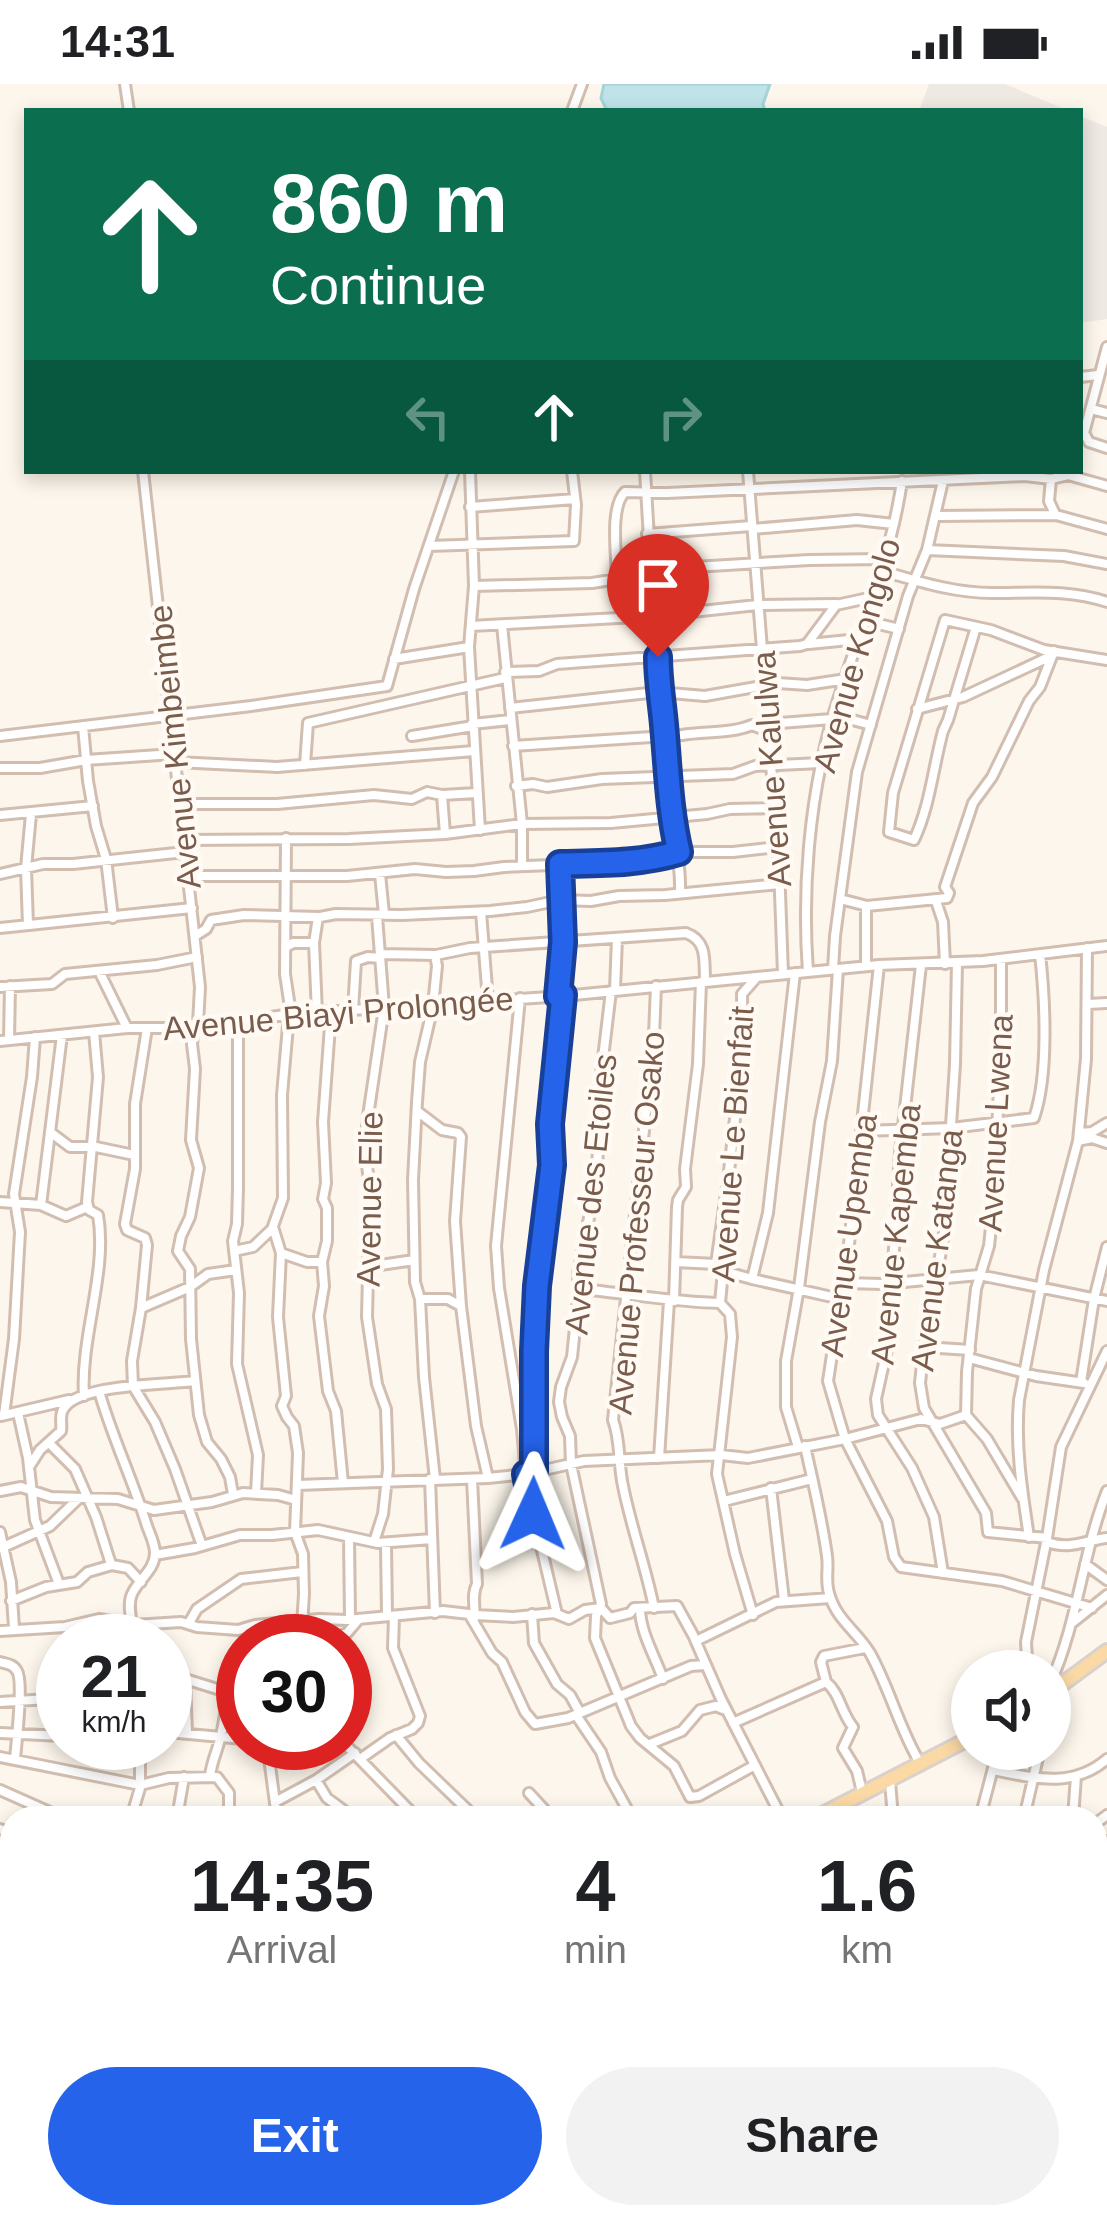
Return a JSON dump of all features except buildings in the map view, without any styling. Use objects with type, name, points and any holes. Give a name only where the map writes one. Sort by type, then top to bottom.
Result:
[{"type":"main road","points":[[1071,1675],[1107,1651]]},
{"type":"main road","points":[[837,1806],[951,1748]]},
{"type":"street","points":[[1083,434],[1107,347]]},
{"type":"street","points":[[1083,376],[1098,375]]},
{"type":"street","points":[[1095,410],[1107,413]]},
{"type":"street","name":"Avenue Kimbeimbe","points":[[143,474],[200,986],[193,1034],[191,1140],[199,1168],[178,1251],[189,1265],[194,1381],[207,1442],[221,1459],[233,1494]]},
{"type":"street","points":[[0,736],[379,688],[388,683],[453,474]]},
{"type":"street","points":[[470,474],[474,586],[470,687],[480,830]]},
{"type":"street","points":[[429,546],[574,541],[572,474]]},
{"type":"street","points":[[645,474],[658,692],[680,893]]},
{"type":"street","name":"Avenue Kalulwa","points":[[748,474],[783,974]]},
{"type":"street","points":[[617,580],[615,514],[618,498],[625,492],[1068,475],[1107,486]]},
{"type":"street","name":"Avenue Kongolo","points":[[808,972],[805,898],[821,763],[908,478]]},
{"type":"street","points":[[1052,479],[1049,501],[1055,515]]},
{"type":"street","points":[[920,1763],[866,1647],[845,1626],[830,1598],[828,1560],[812,1479],[784,1394],[788,1337],[832,1061],[840,899],[857,772],[944,481]]},
{"type":"street","points":[[470,507],[575,500]]},
{"type":"street","points":[[936,517],[1055,515],[1107,529]]},
{"type":"street","points":[[647,534],[857,520],[894,524]]},
{"type":"street","points":[[927,550],[1064,556],[1107,564]]},
{"type":"street","points":[[474,586],[580,584],[694,567],[883,559]]},
{"type":"street","points":[[879,570],[928,586],[988,593],[1047,591],[1107,602]]},
{"type":"street","points":[[471,626],[873,597]]},
{"type":"street","points":[[807,644],[839,603]]},
{"type":"street","points":[[976,627],[933,765],[924,818],[914,840],[890,832],[893,793],[945,620],[992,630],[1053,653],[1107,660]]},
{"type":"street","points":[[866,621],[899,629]]},
{"type":"street","points":[[502,625],[522,866]]},
{"type":"street","points":[[305,765],[308,723],[505,675],[557,664],[860,639]]},
{"type":"street","points":[[394,658],[469,647]]},
{"type":"street","points":[[917,709],[953,700],[1053,653]]},
{"type":"street","points":[[840,899],[866,906],[948,897],[945,887],[973,803],[1040,688],[1053,653]]},
{"type":"street","points":[[510,708],[658,692],[705,696],[784,682],[806,685],[846,680]]},
{"type":"street","points":[[513,746],[735,731],[833,717],[871,725]]},
{"type":"street","points":[[412,736],[511,720]]},
{"type":"street","points":[[83,726],[113,918]]},
{"type":"street","points":[[0,768],[175,758],[277,767],[474,752]]},
{"type":"street","points":[[516,786],[733,775],[751,767],[821,763]]},
{"type":"street","points":[[180,804],[477,793]]},
{"type":"street","points":[[442,795],[445,833]]},
{"type":"street","points":[[0,815],[93,806]]},
{"type":"street","points":[[184,840],[350,839],[773,808]]},
{"type":"street","points":[[28,925],[31,814]]},
{"type":"street","points":[[234,1251],[254,1247],[273,1227],[283,1198],[282,1095],[290,1014],[284,949],[286,838]]},
{"type":"street","points":[[188,876],[446,872],[777,847]]},
{"type":"street","points":[[0,874],[185,852]]},
{"type":"street","points":[[557,1614],[530,1502],[530,1473],[537,1286],[552,1165],[550,1124],[561,996],[560,864]]},
{"type":"street","name":"Avenue Elie","points":[[380,874],[384,1008],[368,1105],[365,1157],[370,1190],[368,1326],[386,1409],[388,1481],[380,1542],[393,1648],[420,1716],[416,1726],[396,1735]]},
{"type":"street","points":[[195,936],[211,920],[244,915],[481,912],[560,899],[591,901],[780,884]]},
{"type":"street","points":[[936,901],[944,922],[945,964]]},
{"type":"street","points":[[866,906],[866,966]]},
{"type":"street","points":[[0,928],[192,908]]},
{"type":"street","points":[[481,912],[488,1001]]},
{"type":"street","points":[[316,1013],[318,917]]},
{"type":"street","points":[[353,1010],[356,961],[368,957],[691,934],[702,944],[698,1064],[686,1186],[678,1200],[659,1458]]},
{"type":"street","name":"Avenue des Etoiles","points":[[617,937],[598,1100],[594,1192],[580,1255],[572,1357],[559,1402],[570,1436],[571,1464],[601,1608],[595,1638],[634,1731],[674,1766],[690,1797],[755,1765]]},
{"type":"street","points":[[284,949],[293,943],[314,943]]},
{"type":"street","name":"Avenue Biayi Prolongée","points":[[4,1040],[561,996],[866,966],[957,963],[1107,946]]},
{"type":"street","points":[[1029,1537],[1017,1422],[1041,1289],[1079,1137],[1087,948]]},
{"type":"street","points":[[863,1131],[1033,1119],[1040,1100],[1045,1016],[1040,954]]},
{"type":"street","points":[[435,955],[433,1006],[420,1062],[413,1180],[414,1260],[432,1479],[435,1613]]},
{"type":"street","points":[[4,1040],[5,987],[52,984],[65,974],[197,956]]},
{"type":"street","name":"Avenue Lwena","points":[[966,1415],[979,1275],[992,1221],[1001,959]]},
{"type":"street","name":"Avenue Katanga","points":[[957,963],[944,1233],[924,1347],[922,1397],[986,1513],[988,1532],[1047,1540],[1068,1548],[1107,1538]]},
{"type":"street","name":"Avenue Upemba","points":[[879,965],[863,1131],[828,1381],[844,1438],[887,1521],[898,1564],[1003,1581],[1092,1608]]},
{"type":"street","name":"Avenue Kapemba","points":[[884,1429],[876,1399],[885,1366],[894,1283],[900,1153],[920,965]]},
{"type":"street","points":[[99,971],[127,1028]]},
{"type":"street","points":[[752,1280],[768,1213],[795,973]]},
{"type":"street","name":"Avenue Le Bienfait","points":[[753,1615],[717,1474],[732,1323],[729,1310],[720,1304],[719,1268],[743,1048],[742,994],[757,976]]},
{"type":"street","name":"Avenue Professeur Osako","points":[[654,1608],[632,1526],[613,1420],[656,986]]},
{"type":"street","points":[[520,998],[496,1246],[530,1473]]},
{"type":"street","points":[[1088,1004],[1107,1003]]},
{"type":"street","points":[[331,1012],[323,1122],[327,1241],[319,1316],[343,1483]]},
{"type":"street","points":[[238,1022],[237,1364],[258,1455],[256,1493]]},
{"type":"street","points":[[147,1028],[135,1104],[135,1169],[125,1224],[145,1238],[147,1245],[132,1361],[134,1386],[155,1422],[202,1546]]},
{"type":"street","points":[[87,1207],[98,1077],[94,1033]]},
{"type":"street","points":[[41,1204],[62,1035]]},
{"type":"street","points":[[35,1037],[14,1194],[20,1232],[2,1416],[99,1391],[194,1381]]},
{"type":"street","points":[[417,1112],[461,1137],[455,1221],[460,1306],[488,1478]]},
{"type":"street","points":[[1079,1137],[1107,1124]]},
{"type":"street","points":[[50,1132],[70,1147],[134,1154]]},
{"type":"street","points":[[1079,1137],[1107,1143]]},
{"type":"street","points":[[0,1202],[41,1204],[66,1216],[87,1207]]},
{"type":"street","points":[[84,1396],[82,1373],[100,1234],[98,1214],[87,1207]]},
{"type":"street","points":[[273,1227],[281,1253],[278,1298],[286,1396],[282,1406],[294,1426],[303,1614]]},
{"type":"street","points":[[1081,1382],[1107,1246]]},
{"type":"street","points":[[281,1253],[322,1262]]},
{"type":"street","points":[[367,1267],[414,1260]]},
{"type":"street","points":[[676,1262],[841,1299]]},
{"type":"street","points":[[141,1308],[208,1274],[236,1270]]},
{"type":"street","points":[[844,1283],[979,1275],[1107,1301]]},
{"type":"street","points":[[579,1289],[720,1304]]},
{"type":"street","points":[[420,1299],[448,1299],[460,1306]]},
{"type":"street","points":[[924,1347],[1093,1384]]},
{"type":"street","points":[[1026,1650],[1060,1447],[1107,1351]]},
{"type":"street","points":[[99,1391],[143,1508],[155,1555],[129,1600],[132,1614]]},
{"type":"street","points":[[29,1467],[58,1436],[62,1414],[73,1400]]},
{"type":"street","points":[[18,1413],[39,1531],[58,1584]]},
{"type":"street","points":[[298,1486],[488,1478],[584,1460],[748,1458],[921,1419],[940,1424],[966,1415],[987,1438],[1022,1500]]},
{"type":"street","points":[[884,1429],[926,1496],[940,1543],[943,1574]]},
{"type":"street","points":[[49,1443],[75,1469],[112,1565]]},
{"type":"street","points":[[472,1479],[474,1619]]},
{"type":"street","points":[[724,1502],[812,1479]]},
{"type":"street","points":[[0,1491],[21,1487],[51,1497],[118,1499],[154,1510],[233,1494],[296,1500]]},
{"type":"street","points":[[771,1488],[784,1600]]},
{"type":"street","points":[[1064,1650],[1090,1540],[1103,1516],[1107,1491]]},
{"type":"street","points":[[2,1547],[39,1531],[83,1498]]},
{"type":"street","points":[[155,1555],[240,1535],[323,1530],[380,1542],[432,1539]]},
{"type":"street","points":[[0,1532],[11,1582],[14,1628]]},
{"type":"street","points":[[349,1537],[355,1614]]},
{"type":"street","points":[[1085,1564],[1107,1580]]},
{"type":"street","points":[[11,1601],[77,1582],[92,1569],[112,1565],[128,1568],[141,1582]]},
{"type":"street","points":[[192,1618],[197,1609],[241,1580],[302,1572]]},
{"type":"street","points":[[1071,1624],[1107,1595]]},
{"type":"street","points":[[696,1642],[784,1600],[830,1598]]},
{"type":"street","points":[[474,1619],[532,1614],[569,1619],[601,1608],[610,1618],[640,1608],[678,1607],[776,1806]]},
{"type":"street","points":[[640,1608],[643,1629],[663,1679]]},
{"type":"street","points":[[372,1618],[465,1612],[502,1662],[531,1722],[541,1724],[578,1714],[691,1666],[705,1665]]},
{"type":"street","points":[[532,1614],[534,1642],[557,1684],[570,1695],[625,1806]]},
{"type":"street","points":[[0,1631],[36,1628]]},
{"type":"street","points":[[862,1792],[857,1771],[843,1748],[853,1727],[826,1682],[821,1662],[824,1656],[866,1647]]},
{"type":"street","points":[[0,1662],[19,1674],[20,1722],[14,1760]]},
{"type":"street","points":[[733,1723],[826,1682]]},
{"type":"street","points":[[0,1702],[36,1700]]},
{"type":"street","points":[[648,1744],[682,1731],[702,1709],[716,1706],[728,1712]]},
{"type":"street","points":[[0,1733],[36,1735]]},
{"type":"street","points":[[372,1748],[396,1735],[464,1806]]},
{"type":"street","points":[[209,1777],[216,1750]]},
{"type":"street","points":[[0,1757],[140,1785],[184,1777],[220,1778],[229,1792],[229,1806]]},
{"type":"street","points":[[983,1806],[993,1770],[1050,1780],[1089,1773],[1107,1759]]},
{"type":"street","points":[[137,1806],[140,1770]]},
{"type":"street","points":[[271,1770],[276,1806]]},
{"type":"street","points":[[275,1802],[333,1770]]},
{"type":"street","points":[[371,1770],[405,1806]]},
{"type":"street","points":[[1026,1806],[1034,1770]]},
{"type":"street","points":[[1074,1806],[1076,1776]]},
{"type":"street","points":[[179,1806],[184,1777]]},
{"type":"street","points":[[316,1780],[337,1806]]},
{"type":"street","points":[[890,1780],[891,1806]]},
{"type":"street","points":[[0,1790],[37,1806]]},
{"type":"street","points":[[529,1793],[541,1806]]},
{"type":"shaded area","points":[[929,84],[1005,84],[1062,108],[920,108]]},
{"type":"shaded area","points":[[1083,117],[1107,127],[1107,319],[1083,323]]},
{"type":"water","points":[[604,84],[770,84],[764,108],[606,108],[601,98]]},
{"type":"route","points":[[533,1514],[526,1474],[534,1472],[537,1286],[553,1154],[550,1124],[563,995],[558,996],[563,942],[560,864],[626,862],[679,852],[670,816],[658,657]]}]
